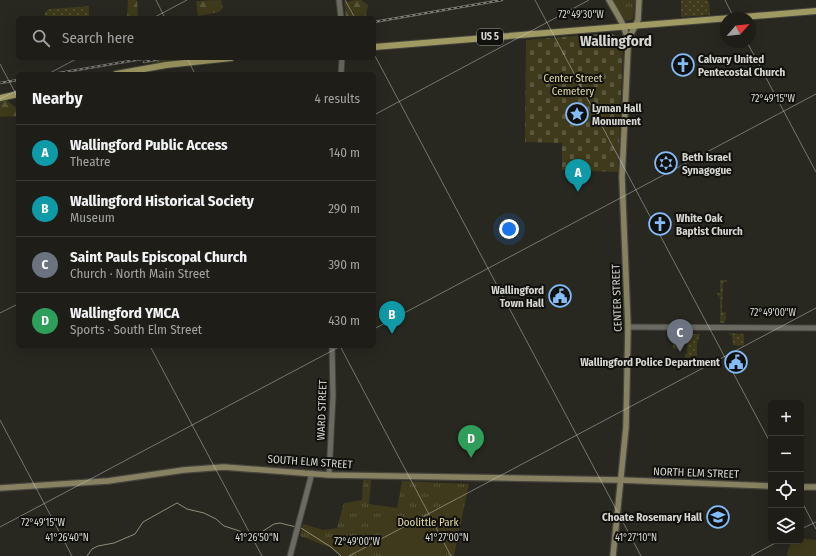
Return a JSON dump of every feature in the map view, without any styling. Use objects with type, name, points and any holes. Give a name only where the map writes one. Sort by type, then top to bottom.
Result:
[{"type":"main road","name":"CENTER STREET","points":[[609,0],[623,26],[628,40],[622,177],[628,327],[626,427],[613,556]]},
{"type":"main road","name":"CENTER STREET","points":[[628,40],[638,20],[639,0]]},
{"type":"main road","name":"US 5","points":[[376,47],[816,11]]},
{"type":"main road","points":[[127,72],[166,65],[212,60]]},
{"type":"main road","points":[[0,98],[16,94]]},
{"type":"main road","name":"SOUTH ELM STREET","points":[[0,488],[108,481],[214,467],[329,475],[620,480]]},
{"type":"main road","name":"NORTH ELM STREET","points":[[620,480],[768,486]]},
{"type":"main road","points":[[804,486],[816,487]]},
{"type":"street","points":[[339,0],[341,16]]},
{"type":"street","points":[[341,72],[342,60]]},
{"type":"street","points":[[628,327],[816,328]]},
{"type":"street","name":"WARD STREET","points":[[329,475],[333,396],[332,348]]},
{"type":"street","points":[[290,556],[312,473]]},
{"type":"green space","points":[[128,0],[137,0],[138,16],[127,16]]},
{"type":"green space","points":[[221,0],[223,8],[219,12],[198,16],[196,1]]},
{"type":"green space","points":[[361,0],[368,5],[366,16],[346,16],[344,2]]},
{"type":"green space","points":[[612,0],[635,0],[633,19],[627,21],[624,20]]},
{"type":"green space","points":[[681,0],[707,0],[709,2],[710,15],[681,17]]},
{"type":"green space","points":[[89,6],[89,16],[45,16],[45,12],[49,9]]},
{"type":"green space","name":"Center Street Cemetery","points":[[611,33],[620,38],[623,46],[618,172],[562,170],[562,143],[525,142],[526,40]]},
{"type":"green space","points":[[164,60],[188,60],[153,64],[152,62]]},
{"type":"green space","points":[[6,100],[16,108],[16,116],[0,117],[0,101]]},
{"type":"green space","points":[[720,280],[727,280],[727,282],[723,282],[722,311],[726,313],[725,323],[720,323],[720,298],[717,293],[720,293]]},
{"type":"green space","points":[[728,333],[744,334],[744,346],[733,345],[732,336]]},
{"type":"green space","points":[[674,334],[700,334],[697,344],[697,356],[691,356],[690,358],[685,357],[685,354],[687,354],[688,335],[678,337],[678,349],[673,349]]},
{"type":"green space","name":"Doolittle Park","points":[[363,480],[371,480],[369,504],[397,508],[402,481],[469,484],[454,556],[341,556],[329,547],[300,536],[303,524],[323,530],[337,528],[344,503],[362,500]]},
{"type":"green space","points":[[445,489],[465,492],[461,524],[441,521]]},
{"type":"green space","points":[[401,517],[444,530],[446,535],[441,556],[384,556],[386,519]]},
{"type":"green space","points":[[804,538],[816,540],[816,556],[787,556],[791,544],[804,544]]},
{"type":"waterway","points":[[87,556],[92,549],[98,546],[114,543],[135,534],[143,522],[177,503],[187,509],[204,513],[216,519],[224,526],[246,533],[260,533],[274,524],[280,523],[296,527]]},
{"type":"waterway","points":[[301,528],[331,547],[341,556]]},
{"type":"railway","points":[[376,22],[502,0]]},
{"type":"railway","points":[[65,72],[136,60]]},
{"type":"railway","points":[[144,62],[154,60]]},
{"type":"railway","points":[[0,83],[16,80]]},
{"type":"place","name":"Calvary United Pentecostal Church","points":[[683,65]]},
{"type":"place","name":"Lyman Hall Monument","points":[[577,114]]},
{"type":"place","name":"Beth Israel Synagogue","points":[[666,163]]},
{"type":"place","name":"Wallingford Public Access","points":[[578,192]]},
{"type":"place","name":"White Oak Baptist Church","points":[[660,224]]},
{"type":"place","name":"Wallingford Town Hall","points":[[560,296]]},
{"type":"place","name":"Wallingford Historical Society","points":[[392,334]]},
{"type":"place","name":"Saint Pauls Episcopal Church","points":[[680,352]]},
{"type":"place","name":"Wallingford Police Department","points":[[736,362]]},
{"type":"place","name":"Wallingford YMCA","points":[[471,458]]},
{"type":"place","name":"Choate Rosemary Hall","points":[[718,517]]},
{"type":"district","name":"Wallingford","points":[[616,41]]}]
